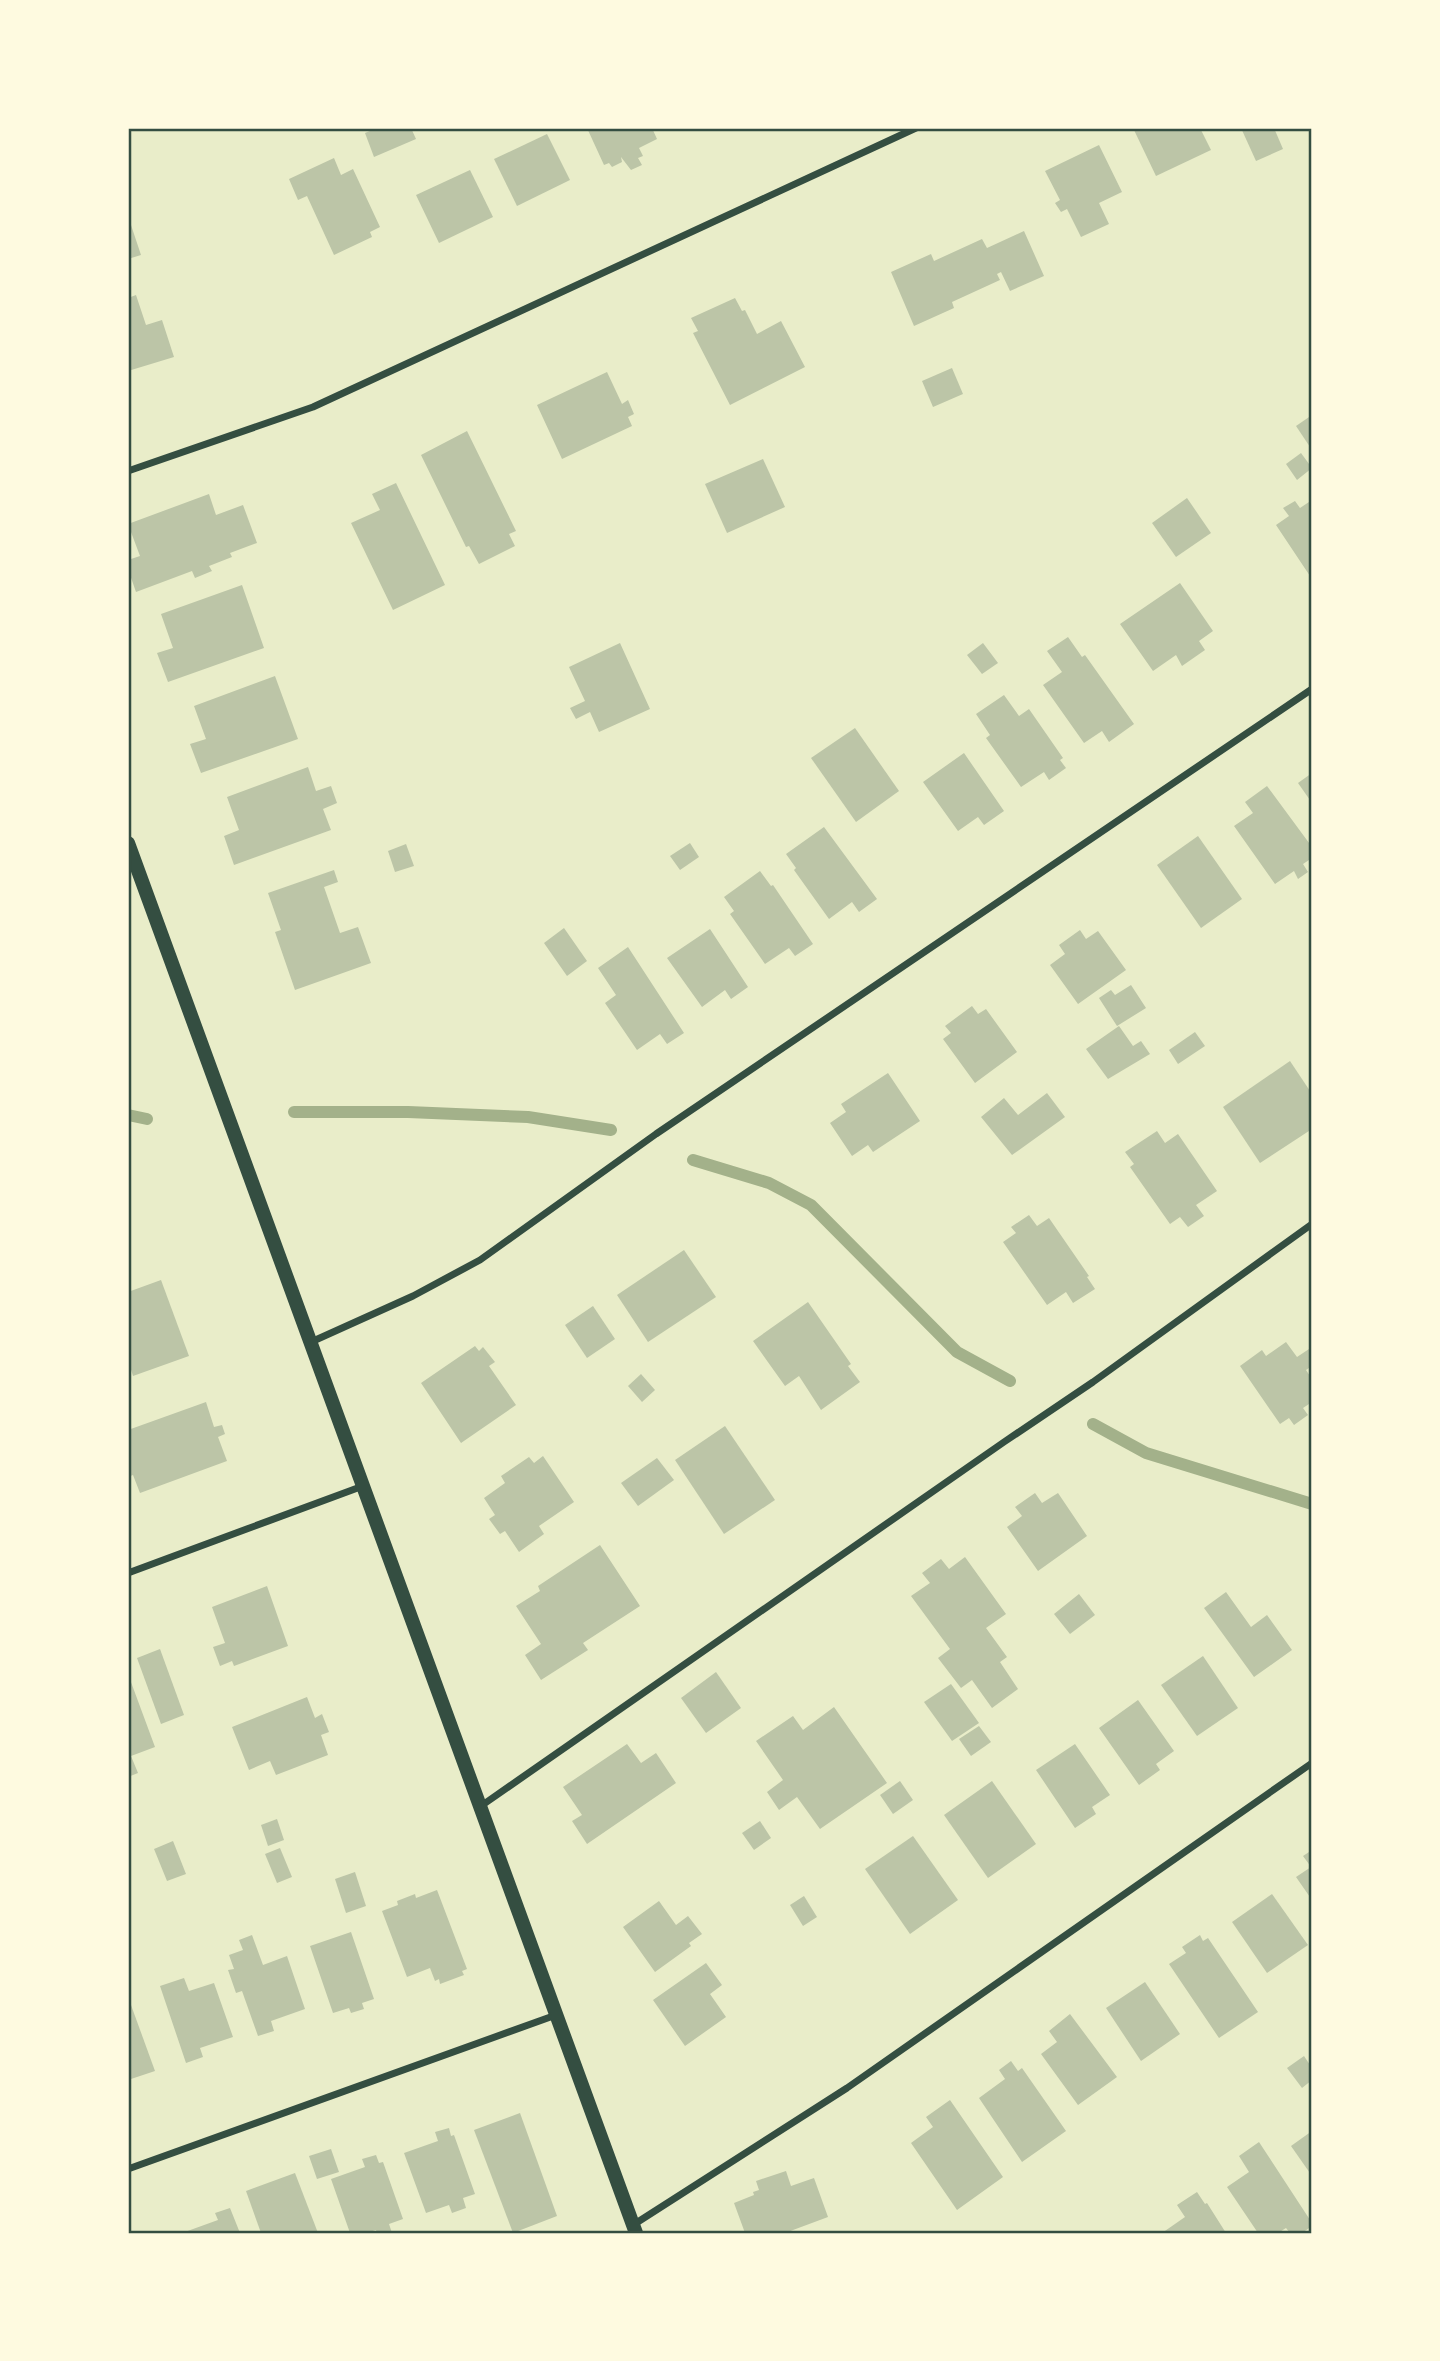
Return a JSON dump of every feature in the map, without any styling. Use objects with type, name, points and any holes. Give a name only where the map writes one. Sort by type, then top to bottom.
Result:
[{"type":"main road","points":[[128,843],[635,2229]]},
{"type":"street","points":[[128,471],[313,407],[916,128]]},
{"type":"street","points":[[311,1342],[414,1296],[480,1260],[656,1134],[1312,689]]},
{"type":"street","points":[[481,1806],[1093,1382],[1312,1224]]},
{"type":"street","points":[[128,1573],[363,1486]]},
{"type":"street","points":[[635,2229],[846,2088],[1312,1763]]},
{"type":"street","points":[[128,2169],[557,2015]]},
{"type":"building","points":[[377,128],[411,128],[416,139],[374,157],[365,133]]},
{"type":"building","points":[[587,128],[652,128],[657,139],[639,148],[643,156],[638,158],[642,165],[631,170],[621,157],[622,162],[612,167],[609,163],[604,165]]},
{"type":"building","points":[[1200,128],[1211,150],[1156,176],[1134,130]]},
{"type":"building","points":[[1241,128],[1274,128],[1283,149],[1256,161]]},
{"type":"building","points":[[547,134],[570,180],[517,206],[494,159]]},
{"type":"building","points":[[1099,145],[1122,192],[1099,203],[1109,224],[1081,237],[1067,209],[1061,212],[1055,203],[1060,200],[1045,171]]},
{"type":"building","points":[[334,158],[341,175],[353,169],[380,227],[370,232],[372,237],[334,255],[307,196],[298,200],[289,179]]},
{"type":"building","points":[[470,170],[493,217],[439,243],[416,195]]},
{"type":"building","points":[[128,216],[141,255],[128,259]]},
{"type":"building","points":[[1024,231],[1044,276],[1010,291],[1001,272],[997,274],[1000,280],[952,302],[954,308],[914,326],[891,272],[931,254],[934,261],[982,239],[987,248]]},
{"type":"building","points":[[136,295],[146,325],[162,320],[174,357],[128,371],[128,298]]},
{"type":"building","points":[[735,298],[742,311],[745,310],[757,334],[781,321],[805,367],[730,405],[693,333],[698,331],[691,318]]},
{"type":"building","points":[[952,368],[963,394],[933,407],[922,381]]},
{"type":"building","points":[[607,372],[622,404],[628,400],[634,414],[628,417],[632,426],[562,459],[537,405]]},
{"type":"building","points":[[1312,415],[1312,450],[1296,426]]},
{"type":"building","points":[[467,431],[516,531],[509,534],[515,546],[479,564],[469,546],[466,547],[421,455]]},
{"type":"building","points":[[1301,453],[1312,468],[1297,480],[1286,464]]},
{"type":"building","points":[[763,459],[785,507],[727,533],[705,484]]},
{"type":"building","points":[[396,483],[445,585],[393,610],[351,523],[380,510],[372,494]]},
{"type":"building","points":[[209,494],[216,515],[243,505],[257,543],[230,553],[232,557],[209,566],[212,571],[195,578],[192,571],[136,592],[128,569],[128,560],[140,556],[128,524]]},
{"type":"building","points":[[1187,498],[1211,533],[1176,557],[1152,523]]},
{"type":"building","points":[[1312,500],[1312,579],[1276,525],[1289,516],[1283,508],[1295,501],[1300,508]]},
{"type":"building","points":[[1180,583],[1213,631],[1199,641],[1205,650],[1182,666],[1176,655],[1153,671],[1120,624]]},
{"type":"building","points":[[242,585],[264,648],[168,682],[157,653],[173,648],[161,614]]},
{"type":"building","points":[[1068,637],[1082,657],[1085,655],[1134,724],[1109,742],[1102,731],[1084,743],[1043,685],[1062,672],[1047,651]]},
{"type":"building","points":[[620,643],[650,709],[599,732],[590,712],[576,719],[570,708],[585,701],[569,667]]},
{"type":"building","points":[[983,643],[998,663],[982,674],[967,655]]},
{"type":"building","points":[[275,676],[298,739],[201,773],[190,744],[206,739],[194,706]]},
{"type":"building","points":[[1004,695],[1019,716],[1029,709],[1063,758],[1060,760],[1066,768],[1049,780],[1044,772],[1021,787],[986,738],[990,735],[976,714]]},
{"type":"building","points":[[855,728],[899,791],[856,822],[811,758]]},
{"type":"building","points":[[964,753],[1004,811],[984,825],[978,817],[958,831],[923,782]]},
{"type":"building","points":[[308,767],[316,791],[331,786],[337,803],[323,809],[331,830],[234,865],[224,836],[239,830],[227,797]]},
{"type":"building","points":[[1312,773],[1312,803],[1298,783]]},
{"type":"building","points":[[1267,786],[1312,847],[1312,858],[1303,864],[1308,872],[1298,879],[1294,871],[1275,884],[1234,826],[1253,813],[1245,802]]},
{"type":"building","points":[[824,827],[877,899],[859,912],[852,902],[829,919],[794,870],[796,868],[786,854]]},
{"type":"building","points":[[1198,836],[1242,899],[1201,928],[1157,865]]},
{"type":"building","points":[[690,843],[699,857],[680,870],[670,856]]},
{"type":"building","points":[[406,844],[414,866],[395,872],[388,851]]},
{"type":"building","points":[[334,870],[338,882],[324,887],[340,933],[358,927],[371,963],[295,990],[275,932],[281,930],[268,893]]},
{"type":"building","points":[[760,871],[771,886],[773,885],[813,944],[795,956],[789,948],[765,964],[730,914],[734,911],[724,897]]},
{"type":"building","points":[[564,928],[587,961],[567,976],[544,943]]},
{"type":"building","points":[[710,929],[748,987],[731,999],[725,990],[702,1007],[667,958]]},
{"type":"building","points":[[1080,930],[1086,939],[1098,931],[1126,970],[1078,1004],[1050,965],[1065,954],[1059,945]]},
{"type":"building","points":[[628,947],[684,1033],[667,1044],[660,1034],[637,1050],[605,1003],[616,995],[598,968]]},
{"type":"building","points":[[1131,985],[1146,1008],[1117,1026],[1099,998],[1111,990],[1115,995]]},
{"type":"building","points":[[972,1006],[978,1014],[986,1009],[1017,1052],[975,1083],[943,1039],[951,1033],[945,1026]]},
{"type":"building","points":[[1119,1026],[1133,1046],[1141,1041],[1150,1054],[1108,1079],[1086,1049]]},
{"type":"building","points":[[1195,1032],[1205,1046],[1178,1064],[1169,1050]]},
{"type":"building","points":[[1290,1061],[1312,1094],[1312,1129],[1260,1163],[1223,1107]]},
{"type":"building","points":[[888,1073],[920,1121],[873,1152],[868,1145],[852,1156],[830,1123],[846,1112],[841,1104]]},
{"type":"building","points":[[1047,1093],[1065,1117],[1012,1155],[981,1117],[1004,1098],[1018,1115]]},
{"type":"building","points":[[1157,1131],[1165,1143],[1178,1134],[1217,1191],[1196,1205],[1204,1216],[1188,1227],[1180,1217],[1170,1224],[1130,1167],[1134,1164],[1125,1152]]},
{"type":"building","points":[[1029,1215],[1037,1226],[1049,1218],[1095,1289],[1073,1303],[1066,1292],[1047,1305],[1003,1242],[1016,1233],[1011,1227]]},
{"type":"building","points":[[684,1250],[716,1297],[648,1342],[617,1295]]},
{"type":"building","points":[[161,1280],[189,1356],[133,1376],[128,1360],[128,1292]]},
{"type":"building","points":[[808,1302],[851,1364],[848,1366],[860,1382],[821,1410],[799,1376],[785,1386],[753,1341]]},
{"type":"building","points":[[593,1306],[615,1339],[587,1358],[565,1325]]},
{"type":"building","points":[[1286,1342],[1297,1357],[1312,1347],[1312,1366],[1306,1370],[1312,1379],[1312,1402],[1303,1408],[1308,1415],[1294,1425],[1289,1418],[1280,1424],[1240,1366],[1262,1350],[1266,1356]]},
{"type":"building","points":[[475,1346],[479,1351],[483,1347],[495,1362],[489,1366],[516,1405],[461,1443],[421,1383]]},
{"type":"building","points":[[641,1374],[655,1390],[642,1402],[628,1386]]},
{"type":"building","points":[[206,1402],[214,1427],[222,1425],[225,1434],[218,1437],[227,1461],[140,1493],[133,1475],[128,1477],[128,1430]]},
{"type":"building","points":[[725,1426],[775,1500],[724,1534],[675,1460]]},
{"type":"building","points":[[543,1456],[574,1502],[539,1526],[544,1534],[519,1552],[505,1531],[500,1534],[489,1519],[495,1515],[484,1498],[505,1483],[501,1476],[529,1457],[534,1463]]},
{"type":"building","points":[[657,1458],[674,1480],[638,1506],[621,1483]]},
{"type":"building","points":[[1035,1493],[1042,1503],[1058,1493],[1087,1536],[1038,1571],[1007,1527],[1022,1516],[1015,1507]]},
{"type":"building","points":[[600,1545],[640,1606],[583,1643],[588,1650],[541,1680],[525,1655],[541,1644],[516,1606],[540,1591],[538,1586]]},
{"type":"building","points":[[965,1557],[1006,1614],[986,1628],[1007,1657],[1000,1662],[1018,1689],[992,1708],[972,1680],[961,1688],[938,1658],[950,1649],[911,1596],[930,1583],[922,1573],[941,1559],[949,1569]]},
{"type":"building","points":[[267,1586],[288,1646],[234,1666],[232,1661],[220,1666],[213,1647],[225,1643],[212,1607]]},
{"type":"building","points":[[1226,1592],[1251,1627],[1267,1615],[1292,1650],[1254,1677],[1204,1608]]},
{"type":"building","points":[[1079,1594],[1095,1615],[1070,1634],[1054,1614]]},
{"type":"building","points":[[160,1649],[184,1715],[161,1724],[137,1658]]},
{"type":"building","points":[[1203,1656],[1238,1708],[1197,1736],[1161,1685]]},
{"type":"building","points":[[716,1672],[741,1708],[706,1733],[681,1698]]},
{"type":"building","points":[[128,1674],[155,1747],[131,1756],[138,1773],[128,1777]]},
{"type":"building","points":[[951,1684],[979,1723],[952,1741],[924,1702]]},
{"type":"building","points":[[307,1697],[315,1718],[322,1714],[329,1732],[321,1735],[328,1755],[276,1775],[270,1761],[249,1770],[232,1727]]},
{"type":"building","points":[[1138,1700],[1174,1751],[1156,1764],[1160,1770],[1139,1785],[1099,1728]]},
{"type":"building","points":[[834,1707],[887,1783],[820,1829],[797,1797],[779,1810],[767,1792],[783,1780],[756,1741],[793,1716],[803,1730]]},
{"type":"building","points":[[979,1726],[991,1742],[971,1756],[959,1739]]},
{"type":"building","points":[[627,1744],[641,1763],[656,1753],[676,1783],[587,1844],[572,1821],[582,1815],[563,1787]]},
{"type":"building","points":[[1075,1744],[1110,1795],[1092,1807],[1096,1814],[1075,1828],[1036,1770]]},
{"type":"building","points":[[900,1781],[913,1800],[893,1814],[880,1795]]},
{"type":"building","points":[[992,1781],[1036,1844],[988,1878],[944,1815]]},
{"type":"building","points":[[277,1819],[284,1840],[268,1846],[261,1825]]},
{"type":"building","points":[[760,1821],[771,1838],[754,1850],[742,1833]]},
{"type":"building","points":[[913,1836],[958,1900],[910,1934],[865,1869]]},
{"type":"building","points":[[173,1841],[186,1874],[167,1881],[154,1849]]},
{"type":"building","points":[[280,1848],[292,1877],[277,1883],[265,1854]]},
{"type":"building","points":[[1312,1850],[1312,1900],[1296,1877],[1311,1867],[1303,1856]]},
{"type":"building","points":[[355,1872],[366,1906],[346,1913],[335,1879]]},
{"type":"building","points":[[437,1890],[467,1969],[462,1971],[464,1975],[440,1984],[439,1979],[435,1981],[430,1968],[407,1977],[382,1911],[415,1894],[416,1898]]},
{"type":"building","points":[[1272,1894],[1308,1945],[1267,1973],[1232,1922]]},
{"type":"building","points":[[804,1896],[817,1917],[803,1926],[790,1905]]},
{"type":"building","points":[[659,1901],[676,1925],[688,1916],[702,1934],[689,1943],[691,1946],[655,1972],[623,1927]]},
{"type":"building","points":[[351,1932],[374,1999],[362,2003],[364,2009],[351,2013],[349,2008],[333,2013],[310,1946]]},
{"type":"building","points":[[252,1935],[263,1965],[287,1956],[305,2009],[271,2021],[274,2031],[258,2036],[242,1991],[236,1993],[228,1970],[234,1969],[229,1955],[243,1950],[239,1940]]},
{"type":"building","points":[[1200,1935],[1203,1941],[1208,1938],[1258,2012],[1219,2038],[1169,1964],[1186,1953],[1182,1947]]},
{"type":"building","points":[[706,1963],[722,1985],[710,1994],[726,2017],[685,2046],[653,2000]]},
{"type":"building","points":[[184,1978],[189,1991],[214,1983],[233,2037],[200,2048],[203,2057],[186,2063],[160,1986]]},
{"type":"building","points":[[1145,1982],[1180,2034],[1141,2061],[1106,2008]]},
{"type":"building","points":[[131,2005],[155,2071],[128,2080],[128,2006]]},
{"type":"building","points":[[1070,2014],[1117,2077],[1078,2105],[1041,2054],[1057,2042],[1049,2031]]},
{"type":"building","points":[[1304,2056],[1312,2068],[1312,2080],[1302,2088],[1287,2068]]},
{"type":"building","points":[[1011,2061],[1018,2071],[1022,2068],[1066,2131],[1022,2162],[979,2098],[1005,2079],[999,2070]]},
{"type":"building","points":[[950,2100],[1003,2177],[957,2210],[911,2143],[933,2127],[926,2117]]},
{"type":"building","points":[[520,2113],[557,2216],[513,2233],[474,2130]]},
{"type":"building","points":[[449,2128],[475,2194],[463,2198],[466,2208],[452,2213],[449,2205],[426,2213],[404,2153],[438,2141],[435,2132]]},
{"type":"building","points":[[1312,2131],[1312,2176],[1291,2146]]},
{"type":"building","points":[[1259,2142],[1312,2223],[1312,2226],[1302,2233],[1290,2233],[1286,2228],[1278,2233],[1258,2233],[1227,2187],[1249,2172],[1239,2156]]},
{"type":"building","points":[[331,2149],[339,2172],[317,2179],[309,2156]]},
{"type":"building","points":[[376,2155],[379,2163],[383,2162],[403,2219],[389,2224],[392,2233],[377,2233],[376,2230],[350,2233],[331,2179],[365,2167],[362,2159]]},
{"type":"building","points":[[786,2171],[791,2186],[814,2178],[828,2217],[785,2233],[745,2233],[734,2203],[754,2195],[753,2192],[759,2190],[756,2181]]},
{"type":"building","points":[[295,2173],[318,2233],[261,2233],[246,2191]]},
{"type":"building","points":[[1197,2192],[1226,2233],[1162,2233],[1185,2217],[1177,2205]]},
{"type":"building","points":[[230,2208],[240,2233],[182,2233],[218,2220],[215,2213]]},
{"type":"waterway","points":[[294,1112],[408,1112],[528,1117],[611,1130]]},
{"type":"waterway","points":[[128,1115],[147,1119]]},
{"type":"waterway","points":[[693,1160],[769,1183],[811,1205],[957,1352],[1010,1381]]},
{"type":"waterway","points":[[1093,1424],[1146,1453],[1312,1504]]}]
